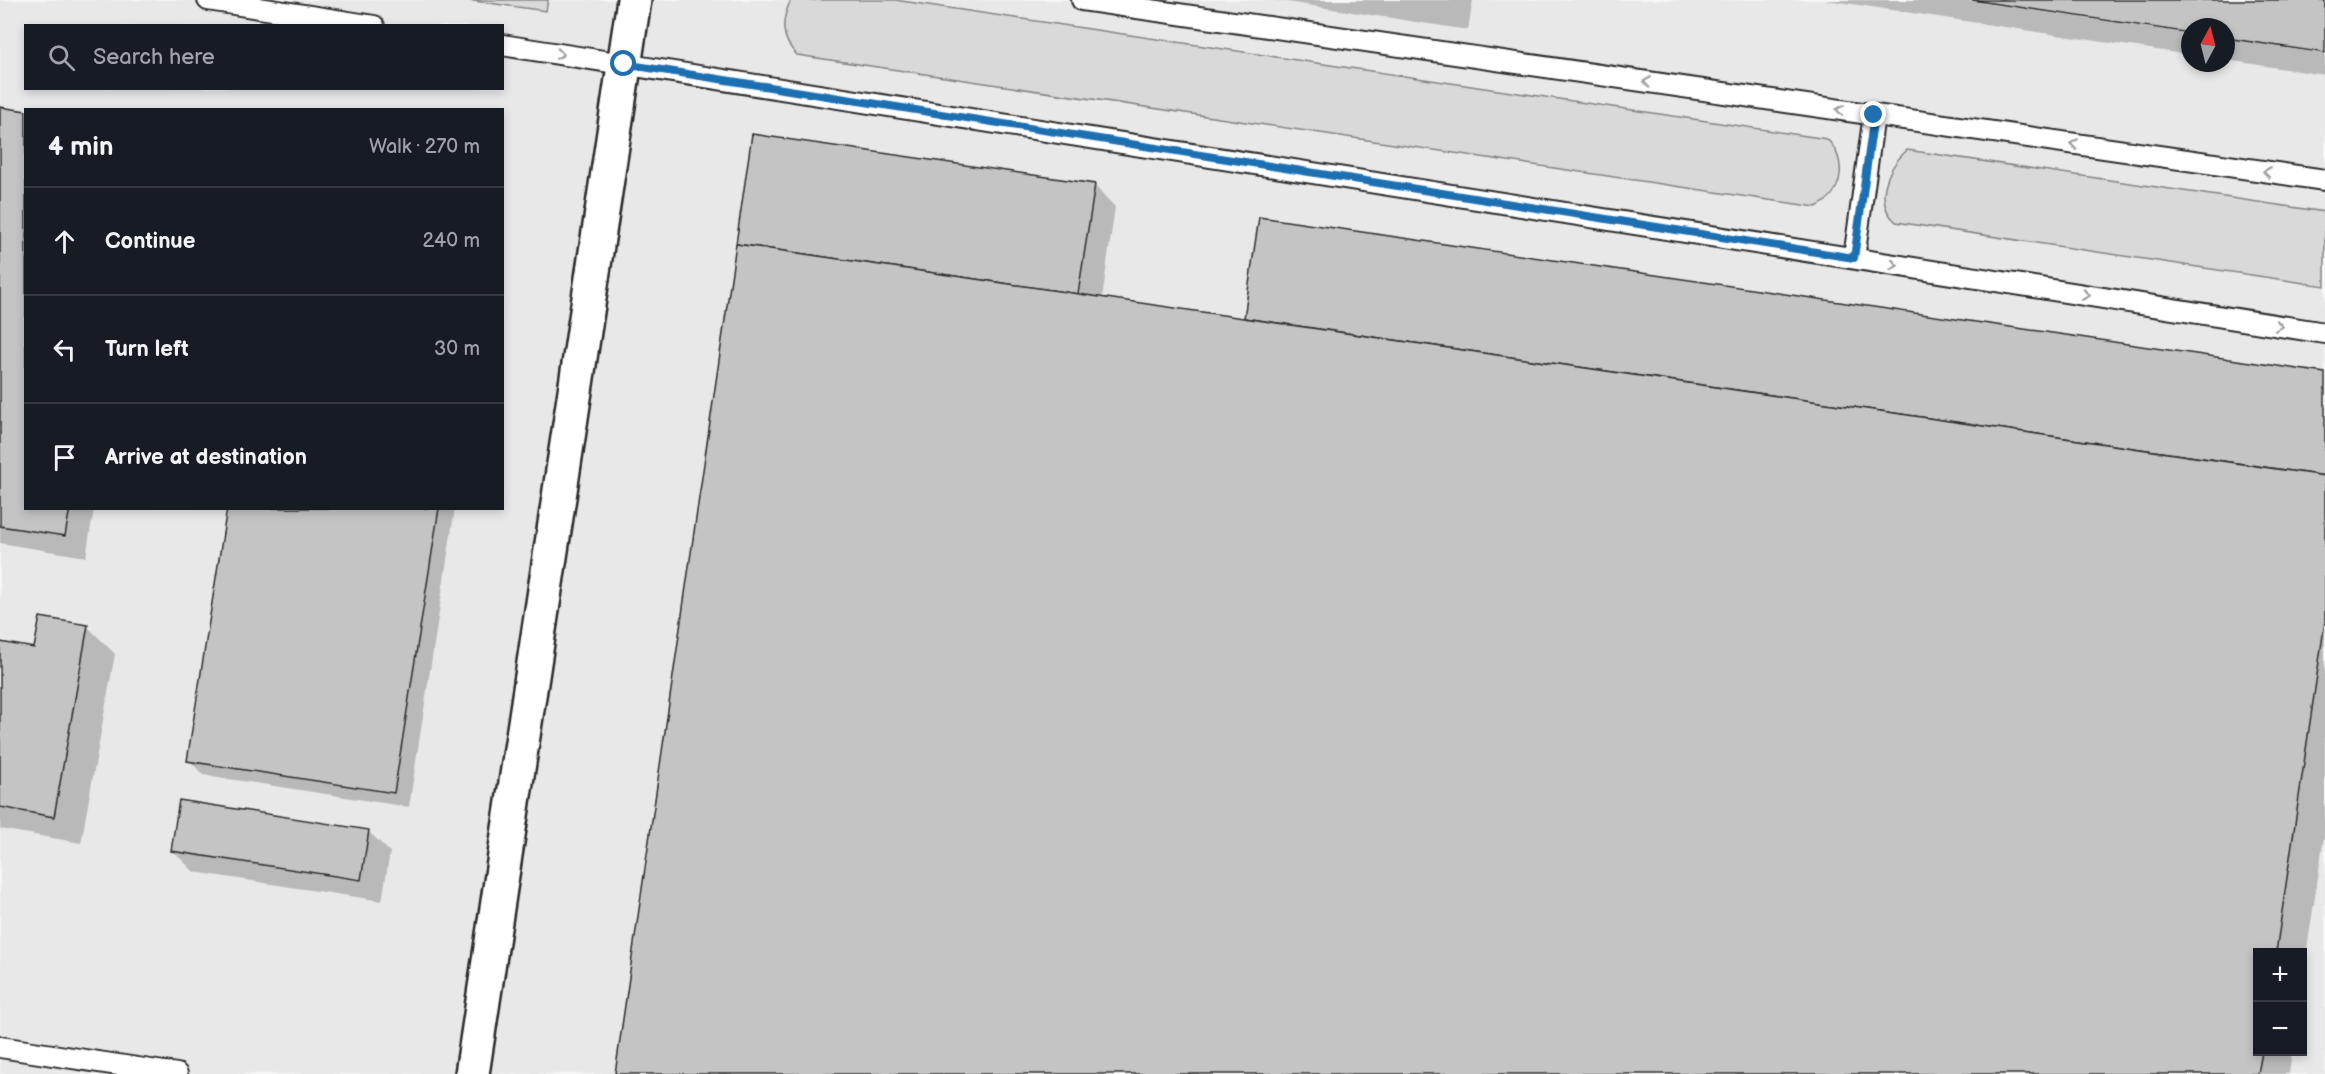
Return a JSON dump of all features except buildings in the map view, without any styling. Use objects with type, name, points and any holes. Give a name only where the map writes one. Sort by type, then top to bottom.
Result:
[{"type":"street","points":[[472,1074],[634,0]]},
{"type":"lane","points":[[208,0],[361,24]]},
{"type":"lane","points":[[1082,0],[2325,180]]},
{"type":"lane","points":[[504,45],[2325,333]]},
{"type":"lane","points":[[1854,258],[1874,115]]},
{"type":"lane","points":[[0,1047],[177,1074]]},
{"type":"shaded area","points":[[0,0],[2325,0],[2325,1074],[0,1074]]},
{"type":"shaded area","points":[[467,0],[548,0],[546,11]]},
{"type":"shaded area","points":[[791,0],[895,0],[1827,139],[1834,147],[1838,157],[1840,176],[1832,194],[1816,207],[797,55],[787,42],[784,29],[785,15]]},
{"type":"shaded area","points":[[1907,150],[2325,212],[2325,286],[1896,222],[1885,205],[1885,185],[1894,166]]},
{"type":"route","points":[[624,64],[1854,258],[1874,115]]}]
